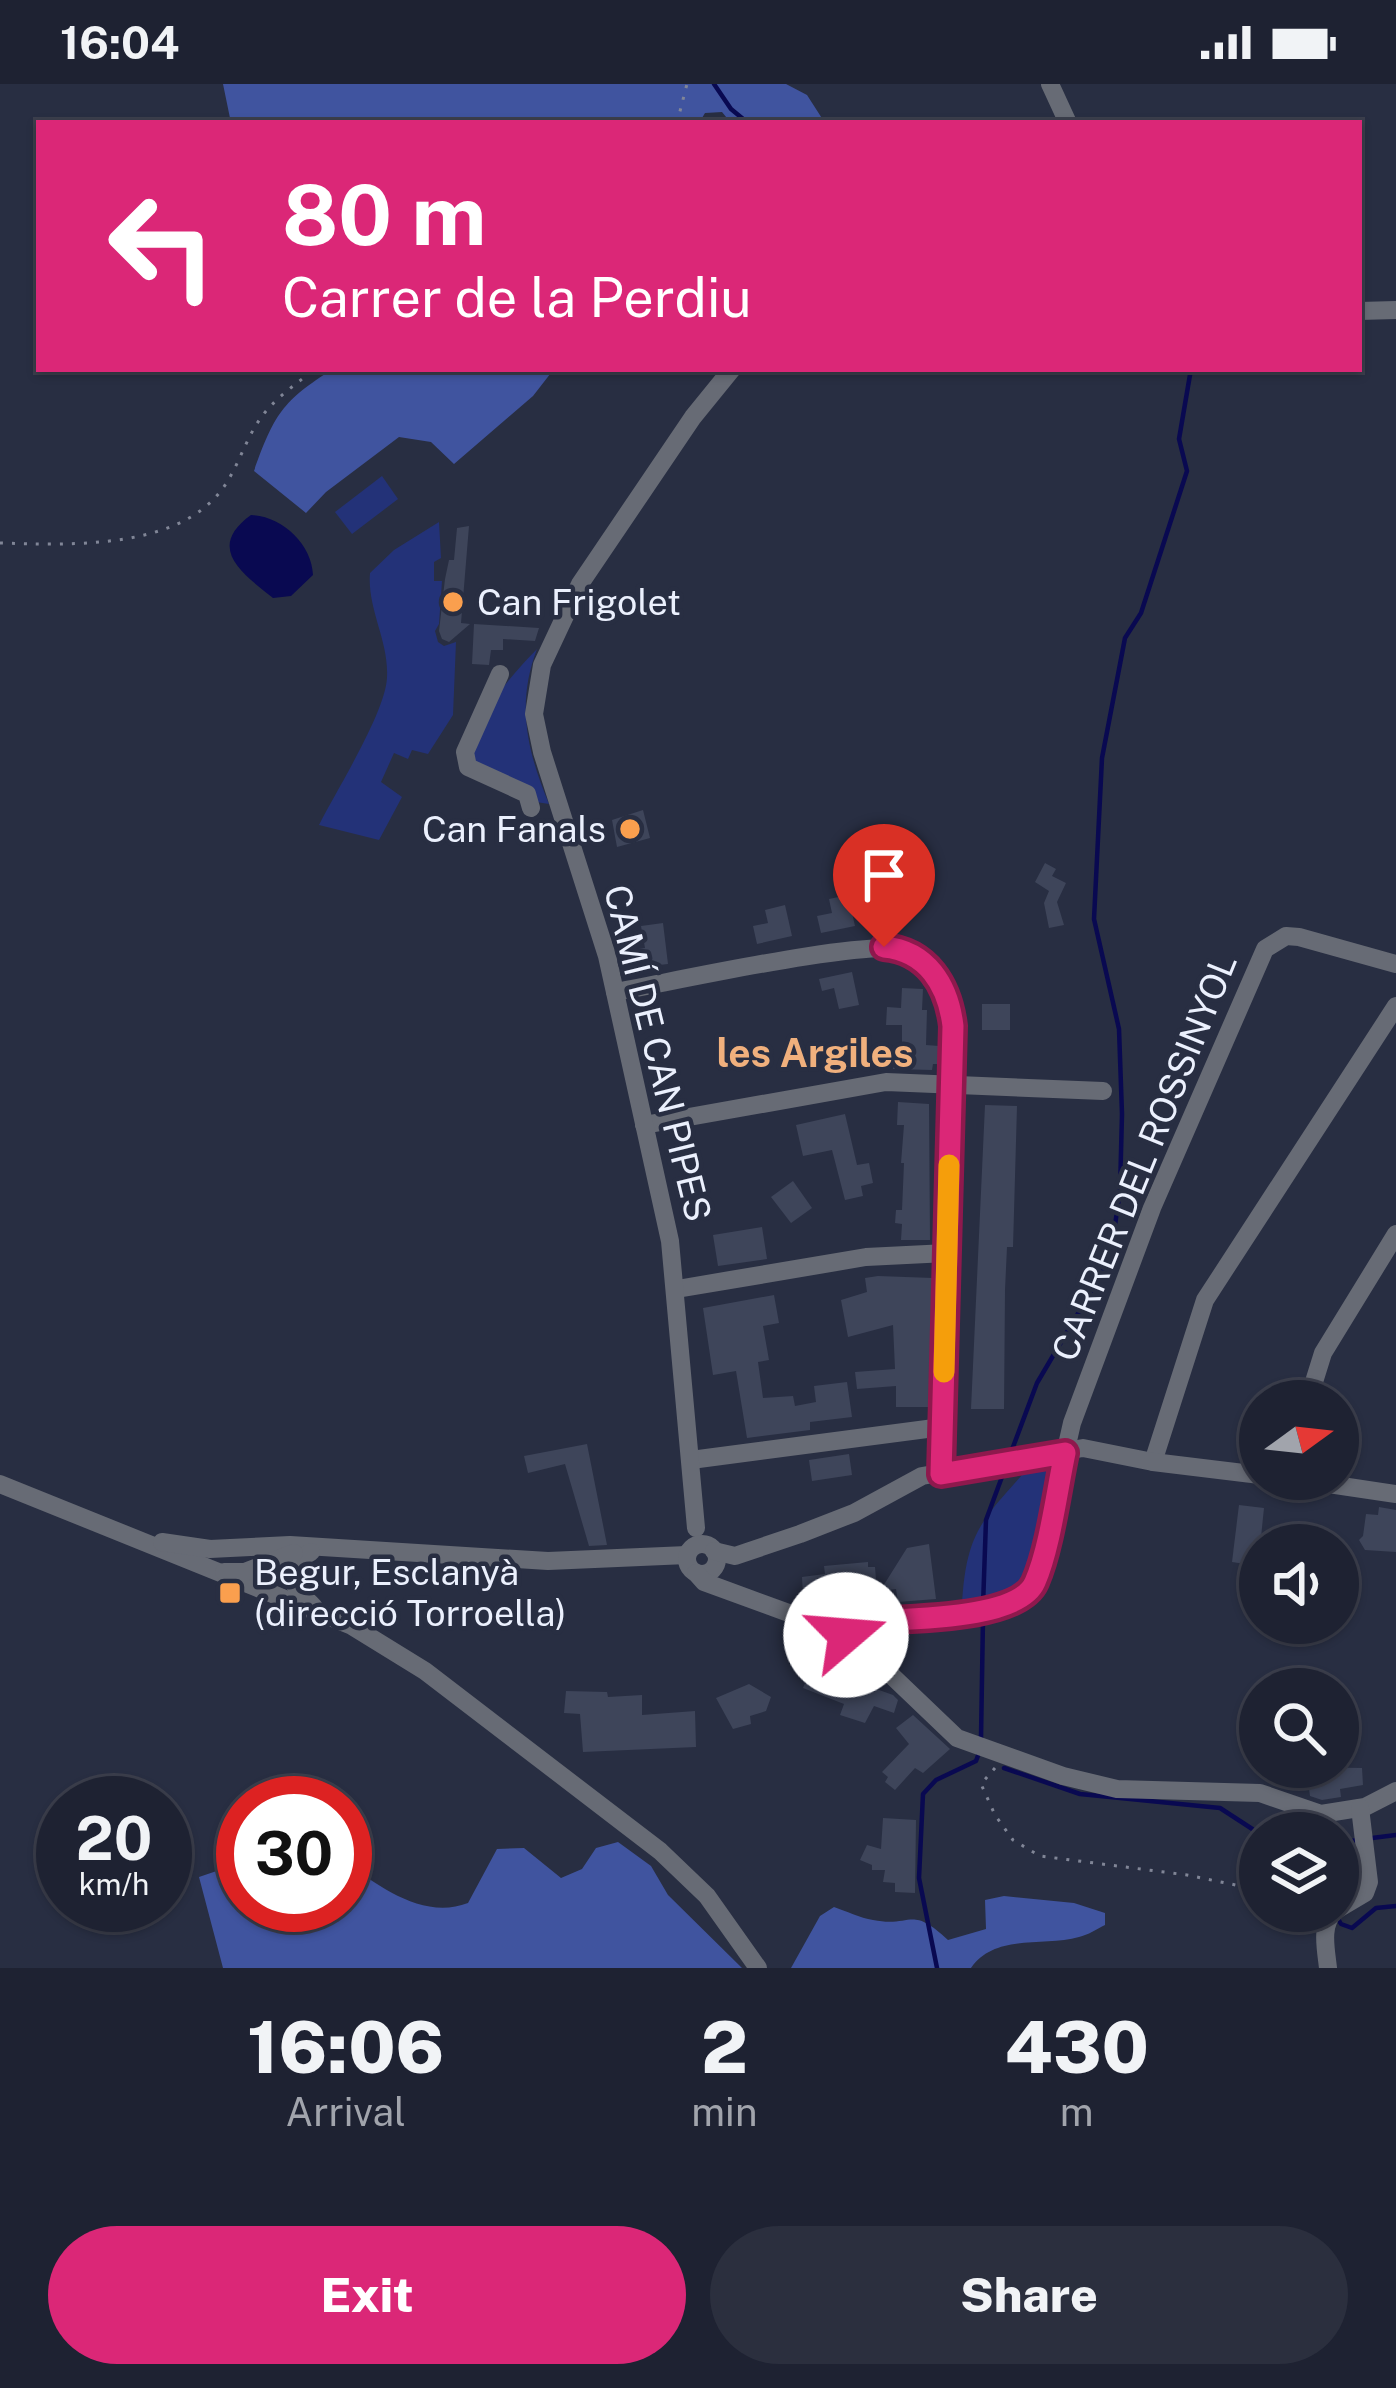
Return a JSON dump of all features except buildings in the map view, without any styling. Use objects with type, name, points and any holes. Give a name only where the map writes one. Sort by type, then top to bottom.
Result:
[{"type":"street","points":[[1051,84],[1067,120]]},
{"type":"street","points":[[1362,311],[1396,310]]},
{"type":"street","name":"CAMÍ DE CAN PIPES","points":[[690,1562],[696,1528],[692,1460],[670,1241],[615,992],[537,734],[537,688],[550,646],[580,584],[693,417],[730,372]]},
{"type":"street","points":[[500,674],[465,752],[468,767],[527,794],[531,808]]},
{"type":"street","name":"CARRER DEL ROSSINYOL","points":[[857,1622],[994,1610],[1022,1599],[1036,1581],[1072,1424],[1152,1208],[1265,949],[1286,936],[1299,937],[1396,964]]},
{"type":"street","points":[[615,992],[861,948],[904,949],[933,971],[951,1006],[941,1474]]},
{"type":"street","points":[[1153,1462],[1205,1300],[1396,1006]]},
{"type":"street","points":[[644,1125],[886,1082],[1103,1091]]},
{"type":"street","points":[[1314,1380],[1322,1353],[1396,1234]]},
{"type":"street","points":[[676,1289],[866,1257],[947,1253]]},
{"type":"street","points":[[692,1460],[942,1427]]},
{"type":"street","points":[[690,1562],[696,1545],[735,1556],[854,1513],[907,1482],[1021,1460],[1099,1449],[1153,1462],[1239,1472]]},
{"type":"street","points":[[0,1484],[352,1626],[425,1672],[661,1851],[707,1896],[758,1968]]},
{"type":"street","points":[[1359,1489],[1396,1494]]},
{"type":"street","points":[[696,1528],[712,1549]]},
{"type":"street","points":[[128,1536],[210,1549],[290,1545],[548,1561],[645,1558],[690,1562],[704,1582],[816,1623],[908,1690],[942,1726],[989,1751],[1117,1789],[1260,1793],[1321,1814],[1360,1808],[1396,1791]]},
{"type":"street","points":[[251,1549],[246,1578],[262,1592]]},
{"type":"street","points":[[210,1570],[245,1572],[287,1554],[316,1549]]},
{"type":"street","points":[[316,1549],[292,1563],[290,1572],[302,1595],[322,1614]]},
{"type":"street","points":[[816,1623],[857,1622]]},
{"type":"street","points":[[857,1622],[847,1628],[846,1635],[859,1652]]},
{"type":"street","points":[[1359,1897],[1369,1882],[1360,1808]]},
{"type":"street","points":[[1326,1932],[1328,1968]]},
{"type":"path","points":[[678,120],[687,84]]},
{"type":"path","points":[[0,542],[106,543],[171,526],[199,512],[220,492],[262,417],[312,372]]},
{"type":"path","points":[[989,1751],[981,1784],[994,1816],[1013,1840],[1040,1856],[1239,1886]]},
{"type":"shaded area","points":[[223,84],[786,84],[807,95],[823,120],[729,120],[722,112],[705,113],[701,120],[230,120]]},
{"type":"shaded area","points":[[329,372],[552,372],[533,396],[454,464],[431,442],[399,437],[326,492],[306,513],[254,471],[282,411]]},
{"type":"shaded area","points":[[382,476],[398,499],[352,534],[335,512]]},
{"type":"shaded area","points":[[251,515],[284,526],[307,553],[313,575],[291,596],[273,598],[234,560],[231,539]]},
{"type":"shaded area","points":[[439,522],[441,558],[434,562],[434,581],[442,581],[435,631],[444,646],[456,642],[453,715],[428,754],[412,750],[408,759],[394,753],[381,782],[402,797],[379,840],[319,825],[370,730],[384,692],[387,664],[370,573],[394,550]]},
{"type":"shaded area","points":[[537,649],[527,689],[527,727],[549,804],[536,802],[475,764],[474,748],[484,717]]},
{"type":"shaded area","points":[[1030,1466],[1049,1467],[1051,1475],[1032,1568],[1010,1599],[962,1605],[973,1542],[1000,1500]]},
{"type":"shaded area","points":[[618,1842],[651,1866],[668,1895],[742,1968],[223,1968],[199,1877],[216,1871],[216,1932],[372,1932],[372,1880],[419,1904],[452,1907],[468,1903],[497,1849],[524,1848],[561,1878],[582,1869],[596,1848]]},
{"type":"shaded area","points":[[1004,1896],[1074,1903],[1105,1913],[1105,1925],[1065,1940],[1006,1945],[981,1957],[971,1968],[791,1968],[820,1916],[834,1907],[873,1920],[918,1920],[948,1940],[986,1929],[985,1900]]},
{"type":"waterway","points":[[714,84],[744,120]]},
{"type":"waterway","points":[[1010,1455],[1037,1383],[1103,1271],[1114,1232],[1122,1114],[1119,1029],[1094,919],[1102,758],[1125,638],[1141,613],[1187,471],[1179,439],[1190,372]]},
{"type":"waterway","points":[[983,1606],[986,1520],[1006,1466]]},
{"type":"waterway","points":[[981,1738],[983,1618]]},
{"type":"waterway","points":[[937,1968],[919,1878],[923,1794],[936,1780],[976,1761],[980,1750]]},
{"type":"waterway","points":[[1004,1768],[1080,1794],[1220,1808],[1239,1820]]},
{"type":"waterway","points":[[1372,1838],[1396,1835]]},
{"type":"waterway","points":[[1359,1922],[1376,1908],[1396,1906]]},
{"type":"slow traffic","points":[[944,1372],[949,1165]]},
{"type":"place","name":"Can Frigolet","points":[[453,602]]},
{"type":"place","name":"Can Fanals","points":[[630,829]]},
{"type":"place","name":"Begur, Esclanyà (direcció Torroella)","points":[[230,1593]]},
{"type":"district","name":"les Argiles","points":[[815,1053]]},
{"type":"route","points":[[846,1635],[847,1628],[857,1622],[996,1610],[1022,1599],[1036,1581],[1065,1453],[941,1474],[951,1006],[933,971],[920,959],[904,949],[884,947]]}]
